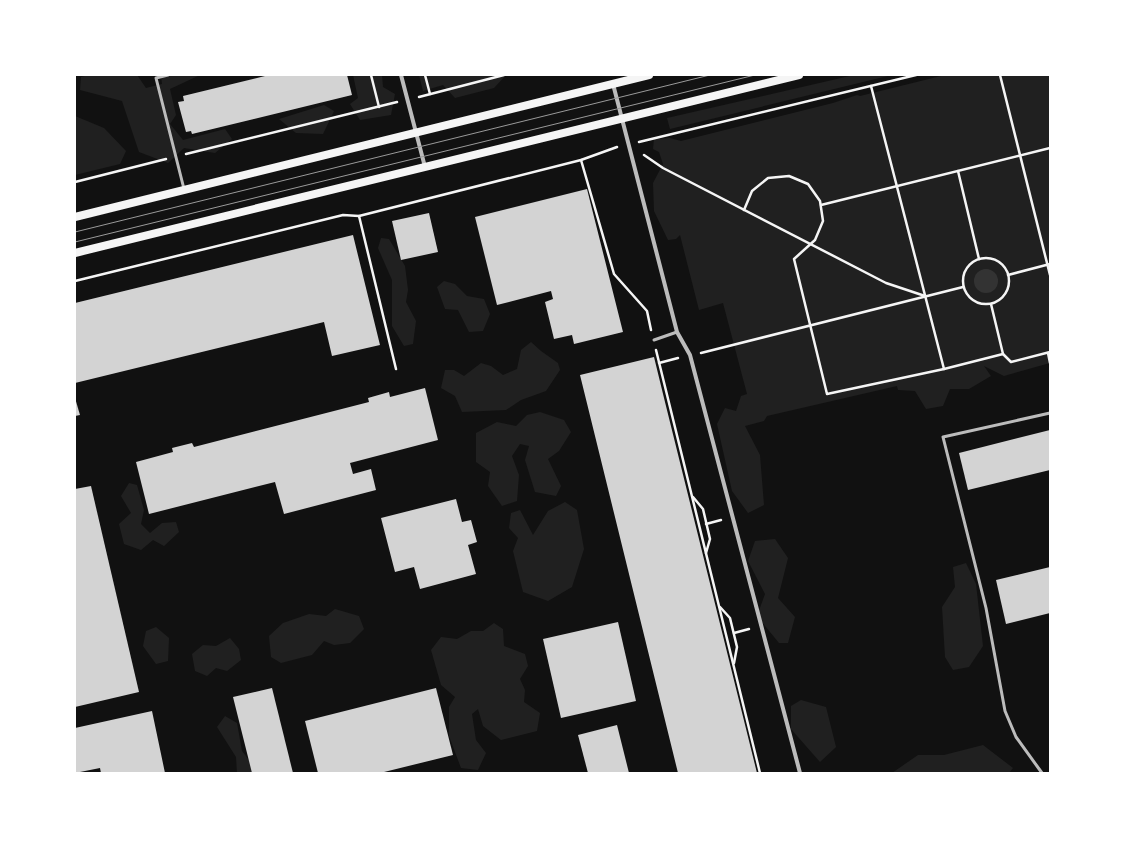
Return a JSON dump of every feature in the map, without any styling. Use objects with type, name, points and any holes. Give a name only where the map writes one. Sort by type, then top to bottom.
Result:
[{"type":"main road","points":[[75,217],[650,75]]},
{"type":"main road","points":[[75,253],[799,75]]},
{"type":"street","points":[[401,75],[424,167]]},
{"type":"street","points":[[613,84],[677,332],[690,355],[800,773]]},
{"type":"lane","points":[[168,75],[156,78],[185,190]]},
{"type":"lane","points":[[654,340],[677,332]]},
{"type":"lane","points":[[1042,773],[1016,736],[1005,711],[986,608],[943,437],[1050,413]]},
{"type":"path","points":[[371,75],[379,106]]},
{"type":"path","points":[[425,75],[430,94]]},
{"type":"path","points":[[75,182],[504,75]]},
{"type":"path","points":[[75,281],[343,214],[359,216],[581,160],[628,144],[916,75]]},
{"type":"path","points":[[1000,75],[1049,264],[1050,275]]},
{"type":"path","points":[[872,86],[896,186],[944,369]]},
{"type":"path","points":[[628,144],[663,168],[886,283],[925,296]]},
{"type":"path","points":[[821,205],[1050,148]]},
{"type":"path","points":[[581,160],[614,274],[647,311],[761,773]]},
{"type":"path","points":[[958,171],[979,259]]},
{"type":"path","points":[[744,210],[752,191],[768,178],[789,176],[808,184],[820,200],[823,221],[815,240],[794,259],[827,394],[944,369],[1003,354]]},
{"type":"path","points":[[359,216],[396,369]]},
{"type":"path","points":[[986,258],[997,261],[1006,270],[1008,275],[1009,281],[1006,293],[997,302],[986,305],[974,302],[965,293],[962,281],[965,270],[974,261],[986,258]]},
{"type":"path","points":[[1008,275],[1049,264]]},
{"type":"path","points":[[734,344],[963,287]]},
{"type":"path","points":[[991,304],[1003,354],[1011,362],[1049,352],[1050,364]]},
{"type":"path","points":[[692,497],[703,509],[710,539],[706,554]]},
{"type":"path","points":[[719,606],[730,618],[736,640],[737,647],[734,665]]},
{"type":"shaded area","points":[[88,75],[137,75],[146,88],[162,84],[161,75],[200,75],[170,89],[176,115],[170,124],[183,140],[225,129],[232,139],[215,153],[184,148],[168,163],[139,152],[122,101],[80,90],[81,77]]},
{"type":"shaded area","points":[[353,75],[382,75],[383,87],[395,94],[391,115],[360,120],[350,104],[358,98]]},
{"type":"shaded area","points":[[419,75],[506,75],[494,88],[455,98],[443,85],[423,91]]},
{"type":"shaded area","points":[[854,75],[892,75],[670,129],[667,118]]},
{"type":"shaded area","points":[[945,75],[1050,75],[1050,363],[1004,376],[984,366],[991,376],[969,389],[950,389],[943,406],[926,409],[915,391],[898,390],[897,386],[767,416],[764,421],[745,426],[760,455],[764,505],[748,513],[732,491],[717,424],[725,408],[736,411],[741,396],[747,394],[723,303],[699,310],[680,235],[676,239],[668,240],[654,211],[653,183],[663,164],[659,152],[653,149],[654,139],[670,138],[681,141],[833,103],[857,95],[860,96]]},
{"type":"shaded area","points":[[324,105],[334,111],[323,134],[296,133],[279,119]]},
{"type":"shaded area","points":[[75,116],[104,128],[126,151],[120,164],[75,175]]},
{"type":"shaded area","points":[[381,238],[389,239],[405,266],[408,290],[406,302],[416,321],[413,344],[404,346],[392,326],[392,280],[378,248]]},
{"type":"shaded area","points":[[986,269],[991,270],[997,276],[997,286],[991,292],[986,293],[981,292],[975,286],[974,281],[975,276],[981,270]]},
{"type":"shaded area","points":[[444,281],[455,284],[467,296],[484,299],[490,314],[483,331],[469,332],[458,310],[445,309],[437,287]]},
{"type":"shaded area","points":[[531,342],[558,363],[560,370],[546,391],[521,400],[506,410],[462,412],[455,396],[441,388],[445,370],[454,370],[464,376],[481,363],[491,366],[503,375],[517,369],[521,350]]},
{"type":"shaded area","points":[[540,412],[564,420],[571,432],[559,451],[548,459],[561,486],[556,496],[535,492],[525,460],[529,446],[520,444],[512,456],[519,475],[517,501],[502,506],[488,486],[490,472],[476,462],[476,433],[497,422],[516,426],[527,415]]},
{"type":"shaded area","points":[[129,483],[137,485],[144,510],[141,524],[150,533],[162,523],[176,522],[179,532],[164,546],[153,540],[141,550],[124,544],[119,524],[131,513],[121,496]]},
{"type":"shaded area","points":[[565,502],[577,510],[584,549],[572,587],[548,601],[523,592],[513,551],[518,538],[509,528],[511,513],[520,510],[533,535],[548,511]]},
{"type":"shaded area","points":[[775,539],[788,558],[778,598],[795,617],[788,643],[779,643],[757,616],[765,594],[748,561],[755,541]]},
{"type":"shaded area","points":[[966,563],[976,584],[983,646],[969,667],[953,670],[945,657],[942,607],[955,587],[953,567]]},
{"type":"shaded area","points":[[335,609],[359,616],[364,629],[350,643],[334,645],[324,641],[312,655],[281,663],[271,657],[269,636],[283,623],[309,614],[326,616]]},
{"type":"shaded area","points":[[494,623],[503,629],[504,646],[525,654],[528,666],[520,679],[525,690],[524,702],[540,713],[537,731],[501,740],[483,726],[478,709],[472,714],[476,740],[486,753],[478,770],[461,768],[449,736],[449,707],[455,697],[441,685],[431,650],[441,637],[457,639],[471,631],[483,631]]},
{"type":"shaded area","points":[[156,627],[169,638],[168,661],[156,664],[143,646],[146,631]]},
{"type":"shaded area","points":[[230,638],[239,649],[241,660],[227,671],[216,668],[207,676],[195,671],[192,654],[203,645],[216,646]]},
{"type":"shaded area","points":[[801,700],[826,707],[836,747],[820,762],[791,729],[791,706]]},
{"type":"shaded area","points":[[225,716],[237,723],[242,751],[259,773],[237,773],[236,757],[217,727]]},
{"type":"shaded area","points":[[983,745],[1013,768],[1009,773],[892,773],[918,755],[944,755]]},
{"type":"building","points":[[269,75],[347,75],[352,95],[192,134],[191,131],[186,132],[178,102],[184,101],[183,96]]},
{"type":"building","points":[[587,189],[623,332],[574,344],[572,335],[554,339],[545,302],[553,299],[551,291],[497,305],[475,217]]},
{"type":"building","points":[[429,213],[438,252],[401,260],[392,221]]},
{"type":"building","points":[[353,235],[380,345],[332,356],[324,322],[75,383],[75,303]]},
{"type":"building","points":[[654,357],[757,773],[678,773],[580,375]]},
{"type":"building","points":[[425,388],[438,440],[350,463],[353,474],[371,469],[376,490],[284,514],[275,482],[149,514],[136,462],[173,452],[172,448],[192,443],[194,447],[369,402],[368,398],[389,392],[390,397]]},
{"type":"building","points":[[75,398],[80,415],[75,416]]},
{"type":"building","points":[[1050,430],[1050,470],[968,490],[959,453]]},
{"type":"building","points":[[91,486],[139,692],[75,707],[75,489]]},
{"type":"building","points":[[456,499],[462,522],[471,520],[477,542],[468,545],[476,574],[420,589],[414,567],[395,572],[381,518]]},
{"type":"building","points":[[1050,567],[1050,613],[1006,624],[996,580]]},
{"type":"building","points":[[618,622],[636,701],[561,718],[543,639]]},
{"type":"building","points":[[272,688],[293,773],[252,773],[233,697]]},
{"type":"building","points":[[436,688],[453,755],[380,773],[318,773],[305,721]]},
{"type":"building","points":[[152,711],[165,773],[101,773],[100,768],[75,773],[75,728]]},
{"type":"building","points":[[617,725],[629,773],[588,773],[578,735]]},
{"type":"tram line","points":[[75,232],[710,75]]},
{"type":"tram line","points":[[75,242],[755,75]]}]
